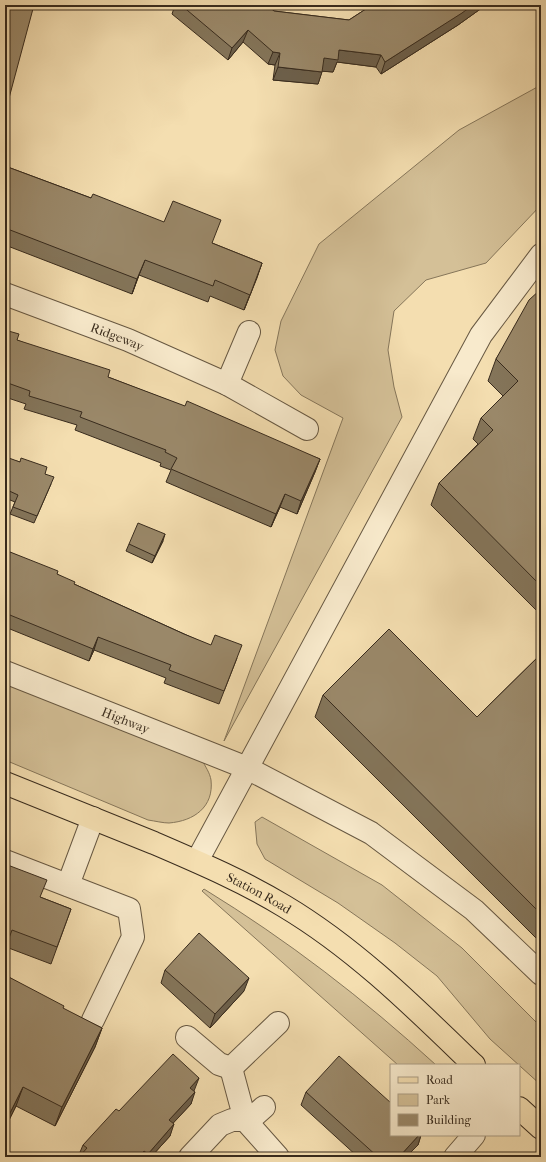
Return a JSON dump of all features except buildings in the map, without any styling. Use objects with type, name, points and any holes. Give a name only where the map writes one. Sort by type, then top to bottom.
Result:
[{"type":"main road","name":"Station Road","points":[[5,783],[197,861],[245,884],[285,907],[340,944],[393,987],[473,1064]]},
{"type":"main road","points":[[520,1109],[541,1128]]},
{"type":"street","points":[[197,861],[481,335],[541,255]]},
{"type":"street","name":"Ridgeway","points":[[5,294],[128,340],[227,384],[307,429]]},
{"type":"street","points":[[227,384],[249,332]]},
{"type":"street","name":"Highway","points":[[5,672],[247,768],[371,833],[474,910],[541,974]]},
{"type":"street","points":[[68,885],[93,818]]},
{"type":"street","points":[[5,861],[129,909],[133,936],[93,1020]]},
{"type":"street","points":[[231,1068],[278,1023]]},
{"type":"street","points":[[187,1037],[219,1064],[231,1068]]},
{"type":"street","points":[[231,1068],[245,1120],[278,1157]]},
{"type":"street","points":[[190,1157],[220,1125],[232,1120],[245,1120],[255,1115],[264,1107]]},
{"type":"street","points":[[455,1157],[473,1136]]},
{"type":"green space","points":[[541,85],[541,205],[486,263],[426,280],[394,311],[388,350],[394,387],[402,417],[224,741],[343,418],[301,395],[283,376],[275,350],[281,321],[319,244],[459,130]]},
{"type":"green space","points":[[5,679],[202,760],[209,772],[211,780],[211,790],[206,805],[194,816],[178,822],[167,823],[148,820],[5,760]]},
{"type":"green space","points":[[262,817],[382,885],[462,948],[541,1027],[541,1085],[520,1066],[520,1064],[518,1064],[490,1039],[437,976],[395,943],[338,903],[265,859],[257,844],[255,822]]},
{"type":"green space","points":[[204,889],[235,908],[324,971],[381,1017],[435,1064],[397,1064],[202,891]]}]
